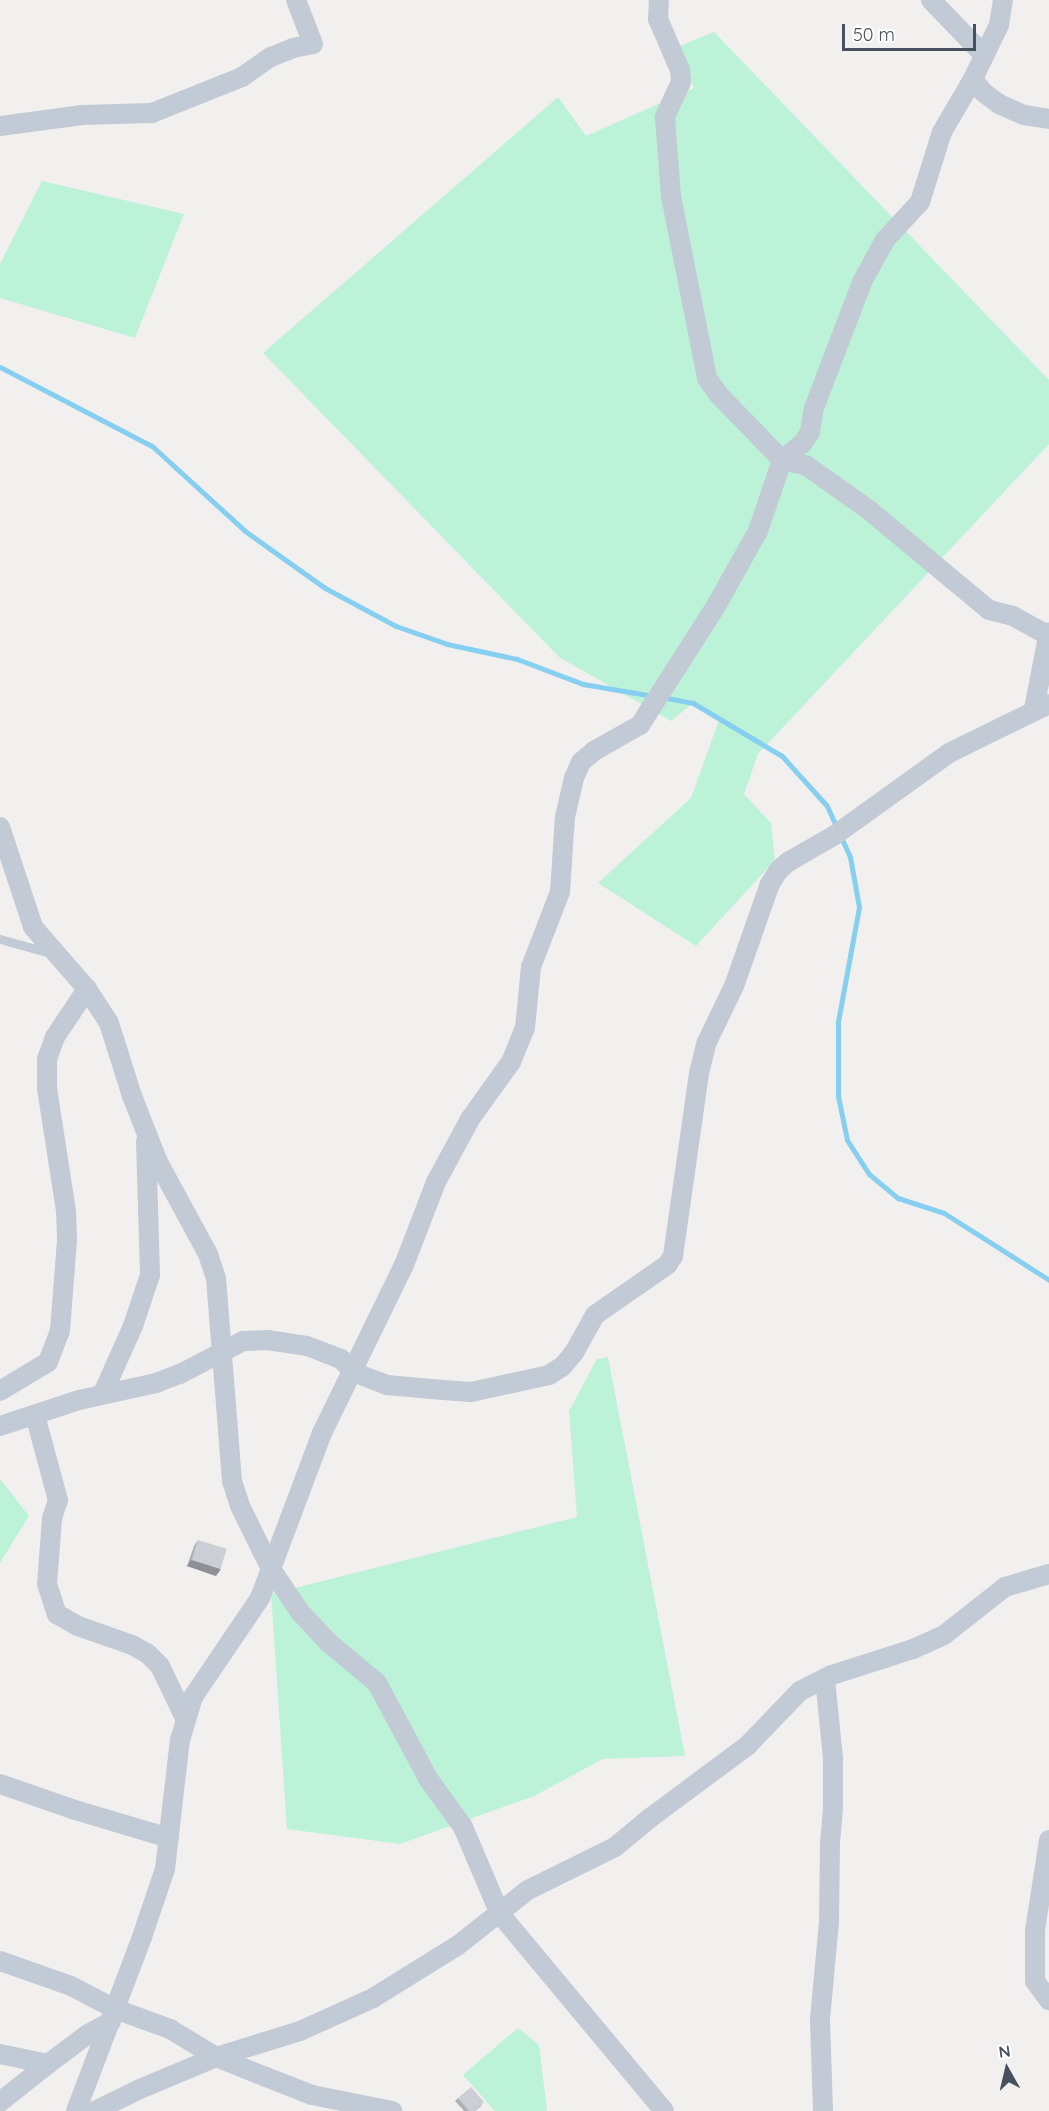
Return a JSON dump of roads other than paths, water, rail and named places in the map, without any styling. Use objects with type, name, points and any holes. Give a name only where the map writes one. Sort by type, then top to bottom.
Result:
[{"type":"street","points":[[0,126],[82,115],[152,113],[242,77],[271,57],[292,48],[313,44],[296,0]]},
{"type":"street","points":[[0,1426],[103,1393],[156,1383],[180,1374],[243,1341],[307,1346],[341,1359],[353,1372],[387,1385],[471,1392],[549,1375],[563,1366],[575,1352],[595,1315],[667,1265],[673,1256],[699,1073],[704,1053],[734,986],[770,884],[788,862],[835,835],[921,770],[949,753],[1041,707],[1049,634],[1013,616],[989,610],[869,510],[807,466],[782,460],[718,394],[707,378],[671,196],[665,117],[681,81],[680,70],[658,19],[659,0]]},
{"type":"street","points":[[931,0],[983,54]]},
{"type":"street","points":[[76,2111],[165,1869],[180,1740],[193,1697],[260,1598],[322,1433],[404,1265],[436,1182],[470,1119],[511,1062],[525,1028],[531,967],[560,892],[565,817],[574,778],[581,762],[594,751],[640,725],[716,606],[758,531],[782,460],[803,443],[810,432],[814,408],[862,282],[885,240],[920,202],[942,132],[973,79],[983,54],[999,25],[1003,0]]},
{"type":"street","points":[[973,79],[983,92],[999,104],[1024,115],[1049,119]]},
{"type":"street","points":[[0,827],[33,927],[87,989],[109,1023],[132,1096],[158,1162],[208,1254],[216,1278],[232,1481],[240,1506],[271,1569],[300,1612],[329,1643],[377,1683],[429,1780],[463,1827],[500,1914],[664,2111]]},
{"type":"street","points":[[0,1391],[48,1362],[60,1331],[64,1301],[66,1211],[47,1088],[47,1059],[55,1037],[87,989]]},
{"type":"street","points":[[103,1393],[133,1326],[150,1275],[145,1165],[147,1134]]},
{"type":"street","points":[[35,1415],[58,1500],[52,1519],[47,1584],[57,1614],[78,1626],[132,1645],[148,1654],[160,1666],[186,1720]]},
{"type":"street","points":[[95,2111],[216,2057],[300,2031],[373,1998],[457,1946],[528,1890],[615,1847],[747,1746],[800,1691],[825,1679],[913,1649],[944,1635],[1005,1587],[1049,1575]]},
{"type":"street","points":[[823,2111],[820,2019],[829,1922],[833,1778],[825,1679]]},
{"type":"street","points":[[0,1784],[72,1809],[169,1838]]},
{"type":"street","points":[[1049,1840],[1035,1930],[1035,1981],[1049,2000]]},
{"type":"street","points":[[0,1961],[71,1986],[113,2015],[170,2029],[216,2057],[312,2095],[392,2111]]},
{"type":"street","points":[[0,2102],[113,2015]]},
{"type":"street","points":[[0,2054],[48,2064]]},
{"type":"lane","points":[[0,939],[58,956]]},
{"type":"waterway","points":[[0,367],[152,446],[245,531],[325,588],[396,626],[447,644],[517,659],[583,684],[653,696]]},
{"type":"waterway","points":[[662,697],[693,703],[782,756],[827,806],[850,857],[859,907],[838,1021],[838,1096],[847,1140],[869,1174],[898,1198],[944,1213],[1049,1280]]}]
